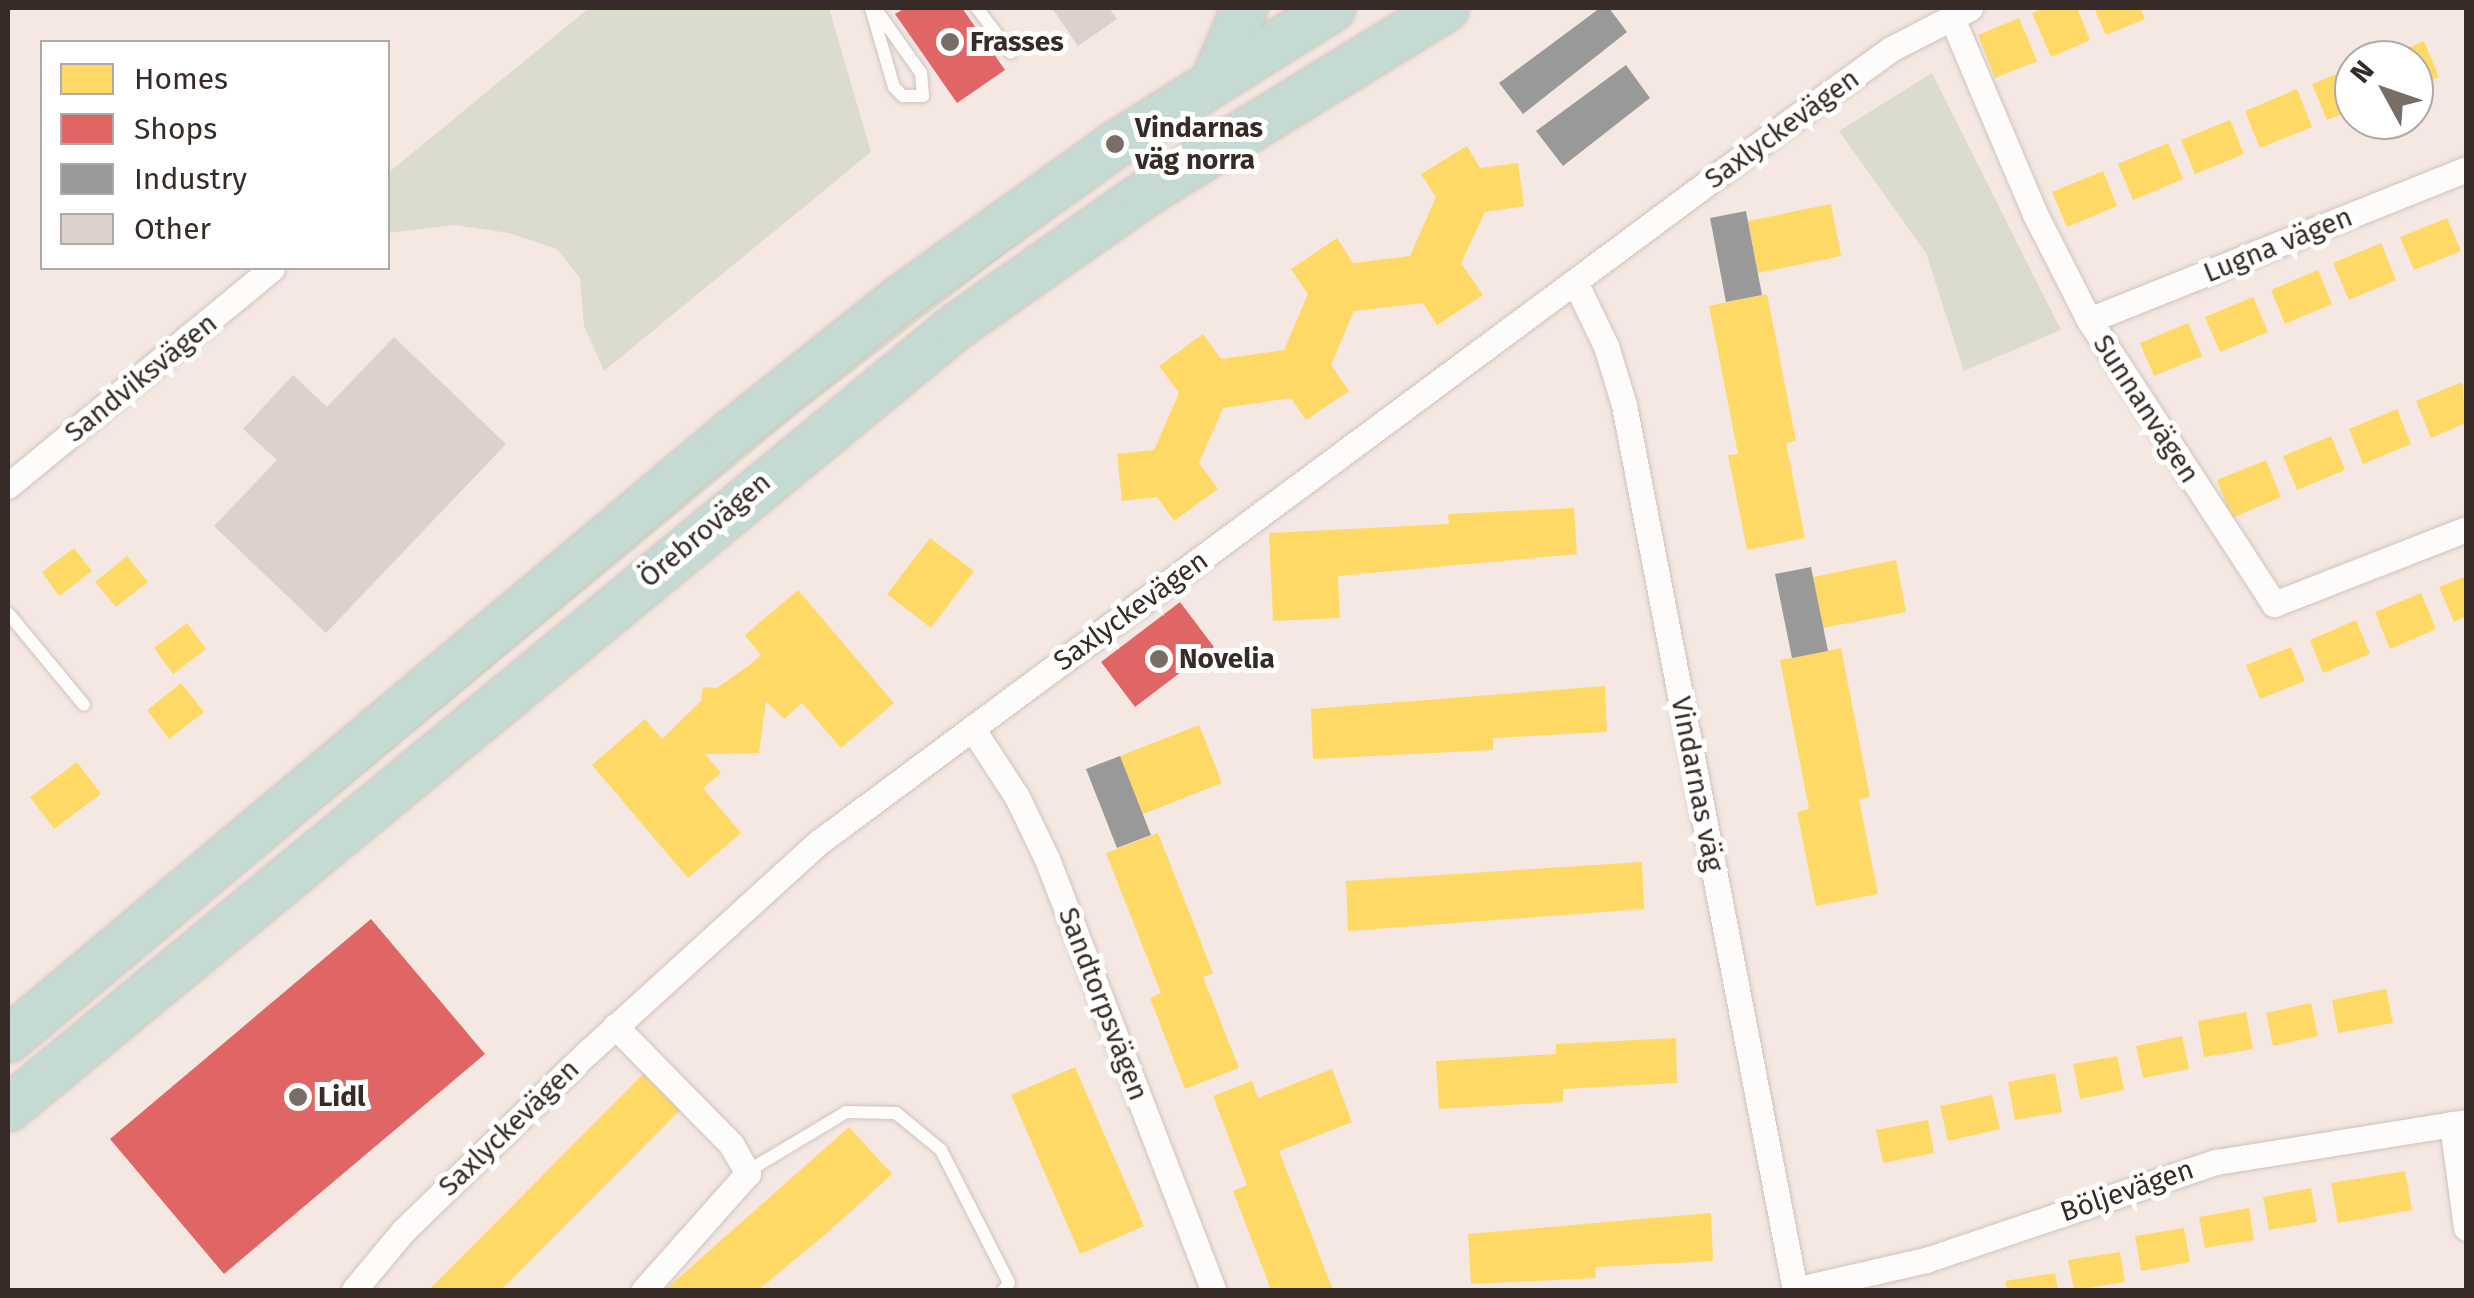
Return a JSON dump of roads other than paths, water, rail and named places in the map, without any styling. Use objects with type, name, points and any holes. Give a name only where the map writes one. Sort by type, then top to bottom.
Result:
[{"type":"highway","points":[[1214,79],[1244,8]]},
{"type":"highway","name":"Örebrovägen","points":[[8,1108],[956,326],[1148,191],[1444,8]]},
{"type":"highway","points":[[8,1039],[728,434],[1032,201],[1214,79],[1316,17],[1333,75]]},
{"type":"street","name":"Saxlyckevägen","points":[[354,1290],[404,1230],[768,883],[1877,59],[1960,12]]},
{"type":"street","name":"Sunnanvägen","points":[[1960,12],[2035,214],[2089,320],[2274,604],[2466,529]]},
{"type":"street","name":"Lugna vägen","points":[[2089,320],[2466,169]]},
{"type":"street","name":"Sandviksvägen","points":[[8,486],[270,270]]},
{"type":"street","name":"Vindarnas väg","points":[[1576,284],[1606,346],[1624,405],[1795,1290]]},
{"type":"street","name":"Sandtorpsvägen","points":[[972,728],[1017,797],[1047,859],[1213,1290]]},
{"type":"street","points":[[615,1026],[731,1144],[748,1171],[644,1290]]},
{"type":"street","name":"Böljevägen","points":[[1795,1290],[1926,1260],[2216,1162],[2459,1123]]},
{"type":"street","points":[[2459,1123],[2466,1228]]},
{"type":"lane","points":[[873,8],[921,74],[923,96],[904,96],[894,87],[873,8]]},
{"type":"lane","points":[[977,8],[1011,54]]},
{"type":"lane","points":[[8,612],[84,706]]},
{"type":"lane","points":[[748,1171],[846,1112],[896,1113],[941,1150],[1009,1283],[1004,1290]]},
{"type":"place","name":"Frasses","points":[[950,42]]},
{"type":"place","name":"Vindarnas väg norra","points":[[1115,144]]},
{"type":"place","name":"Novelia","points":[[1159,659]]},
{"type":"place","name":"Lidl","points":[[298,1097]]}]
